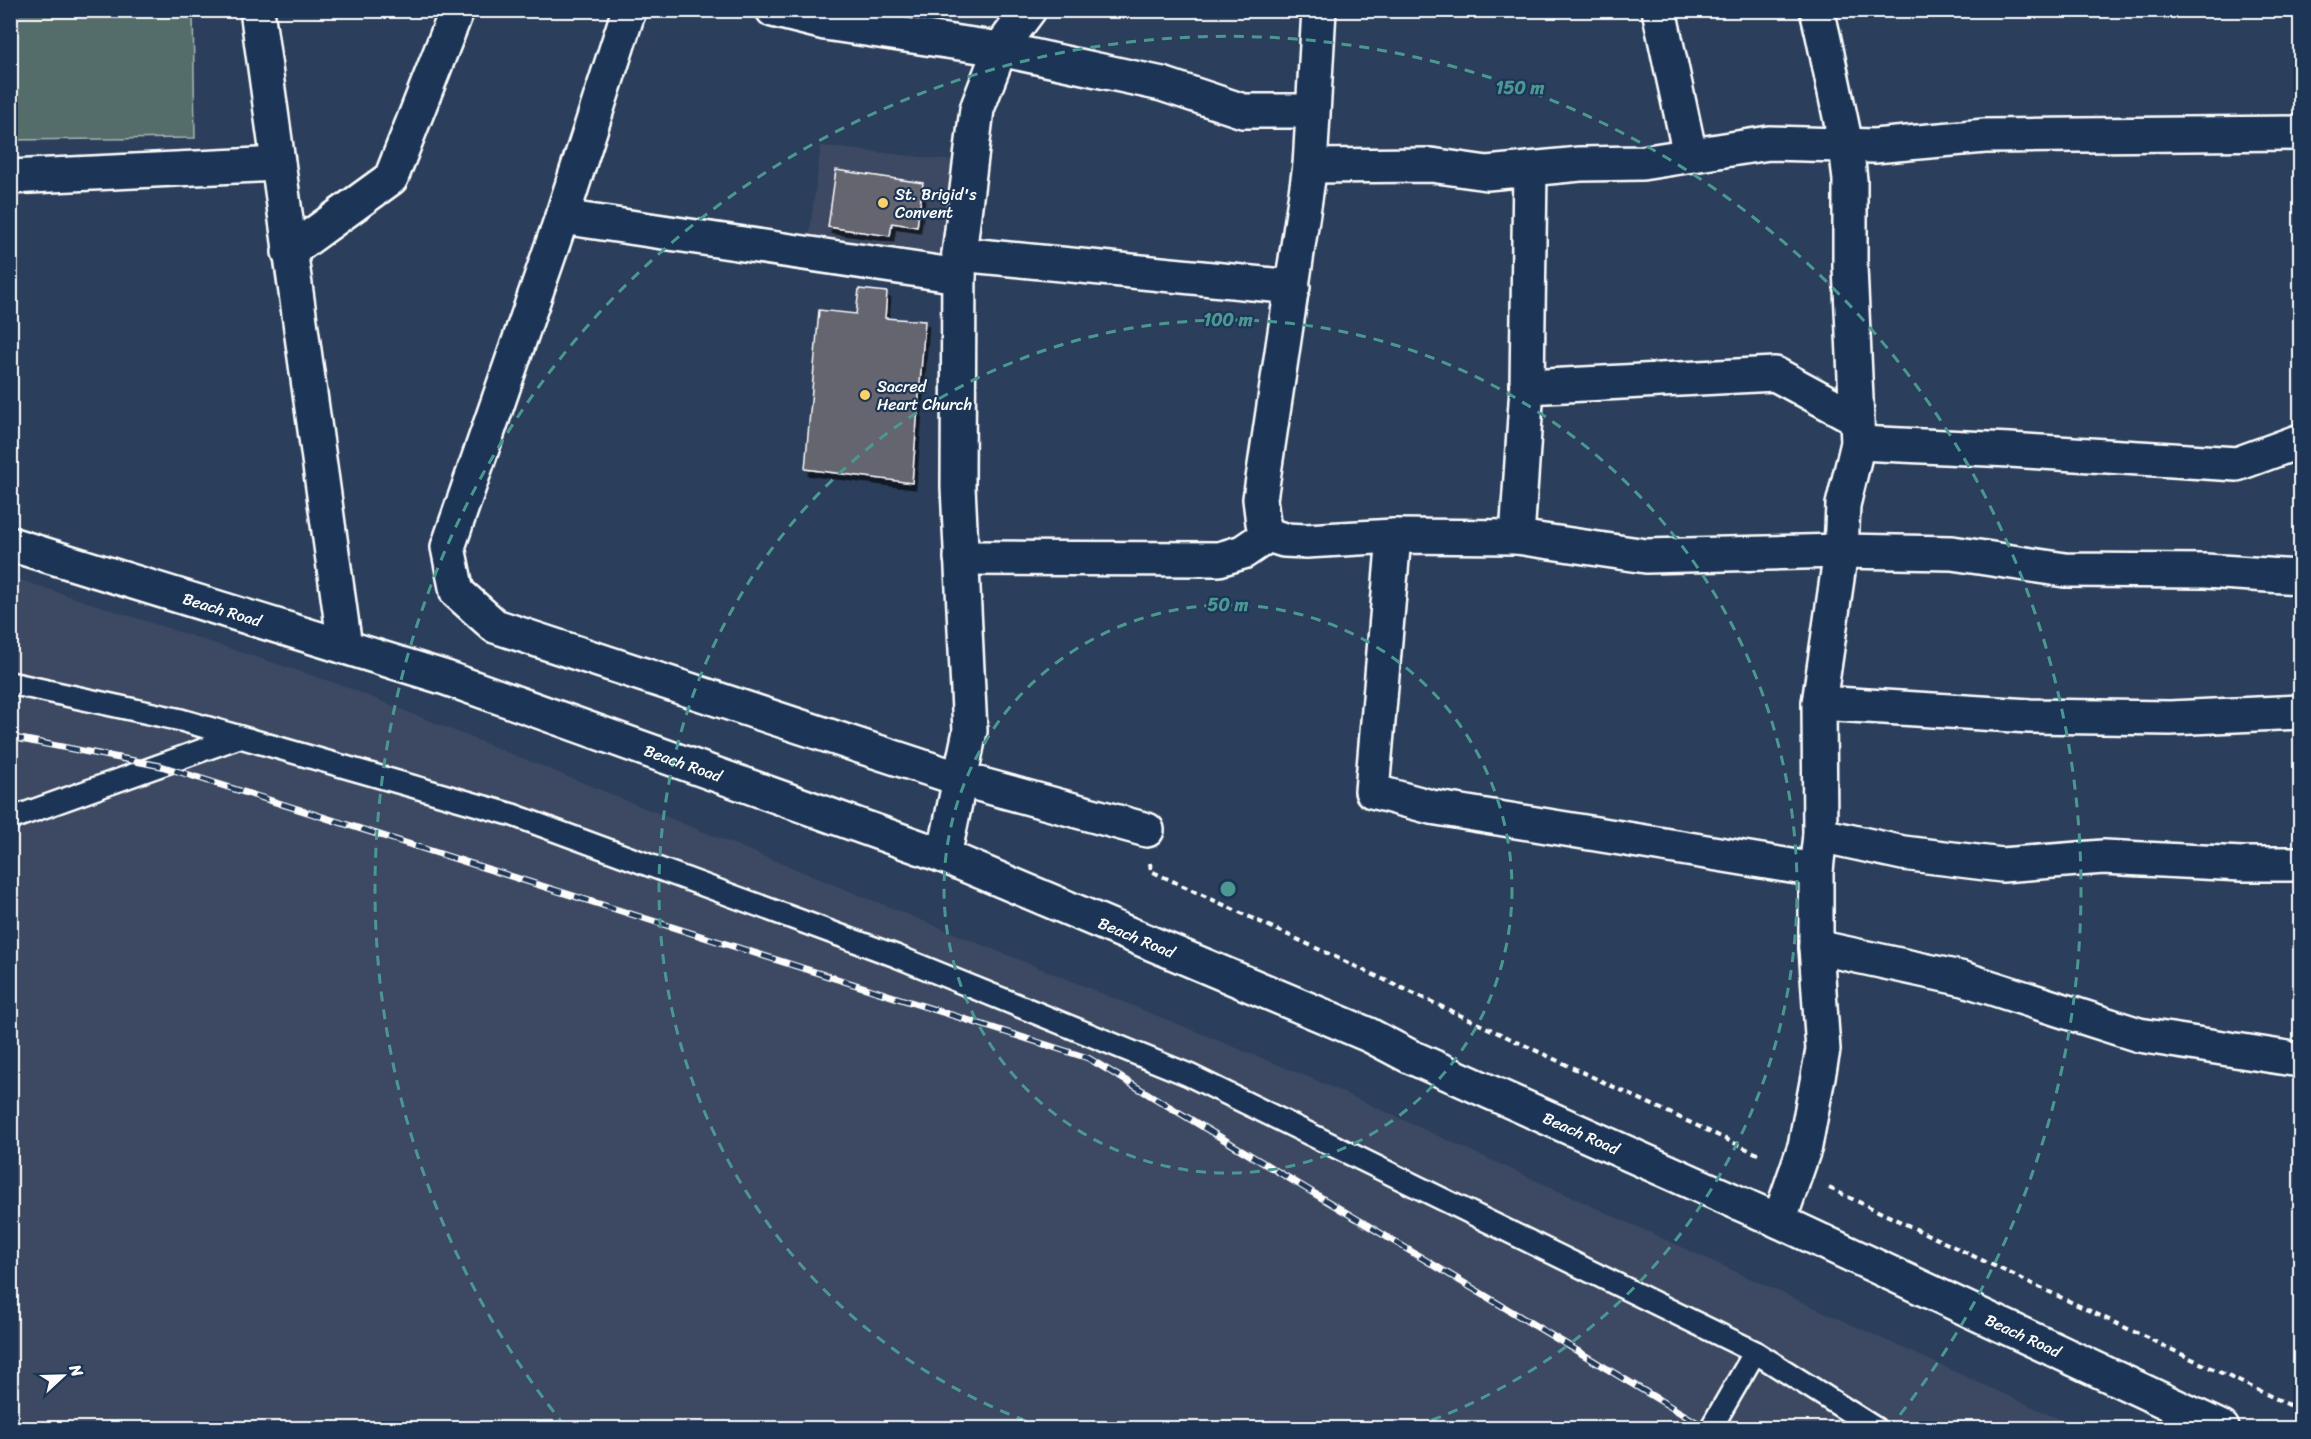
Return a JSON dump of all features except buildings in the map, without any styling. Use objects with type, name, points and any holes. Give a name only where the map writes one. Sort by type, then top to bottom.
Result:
[{"type":"street","points":[[257,10],[345,647]]},
{"type":"street","points":[[289,252],[391,178],[457,10]]},
{"type":"street","points":[[629,10],[562,217],[448,547],[457,592],[495,626],[960,779],[1147,830]]},
{"type":"street","points":[[773,10],[825,23],[1000,49],[1162,84],[1243,111],[1312,111]]},
{"type":"street","points":[[944,856],[970,731],[958,487],[959,265],[977,109],[1000,49],[1029,10]]},
{"type":"street","points":[[1268,535],[1263,523],[1260,499],[1310,166],[1318,10]]},
{"type":"street","points":[[1659,10],[1690,155]]},
{"type":"street","points":[[1779,1221],[1805,1146],[1823,1050],[1816,947],[1816,870],[1820,835],[1819,703],[1841,551],[1843,505],[1857,431],[1850,180],[1846,145],[1817,10]]},
{"type":"street","points":[[1310,166],[1431,165],[1486,173],[1580,164],[1642,163],[1769,143],[1874,146],[1984,136],[2301,133]]},
{"type":"street","points":[[10,177],[278,164]]},
{"type":"street","points":[[1517,537],[1527,387],[1530,169]]},
{"type":"street","points":[[562,217],[959,265],[1293,287]]},
{"type":"street","points":[[1527,387],[1775,374],[1857,431],[2010,450],[2237,464],[2301,441]]},
{"type":"street","points":[[961,558],[1219,559],[1244,552],[1268,535]]},
{"type":"street","points":[[1268,535],[1284,540],[1306,541],[1394,536],[1517,537],[1646,556],[1841,551],[1952,553],[2065,570],[2205,571],[2301,577]]},
{"type":"street","points":[[1394,536],[1372,791],[1431,807],[1816,870]]},
{"type":"street","name":"Beach Road","points":[[10,544],[446,678],[944,856],[1369,1035],[1409,1056],[1779,1221],[2222,1428]]},
{"type":"street","points":[[1819,703],[2030,716],[2170,718],[2301,712]]},
{"type":"street","points":[[1820,835],[1903,853],[2002,865],[2103,857],[2242,864],[2301,864]]},
{"type":"street","points":[[1816,947],[1964,979],[2139,1035],[2301,1060]]},
{"type":"lane","points":[[10,684],[181,720],[513,815],[896,956],[1189,1075],[1755,1352],[1875,1428]]},
{"type":"lane","points":[[10,819],[239,736]]},
{"type":"lane","points":[[1710,1428],[1755,1352]]},
{"type":"path","points":[[1147,830],[1151,872],[2301,1410]]},
{"type":"shaded area","name":"St. Brigid's Convent","points":[[821,146],[956,161],[947,264],[808,245]]},
{"type":"shaded area","points":[[11,577],[344,686],[1313,1079],[2078,1428],[11,1428]]},
{"type":"green space","points":[[10,11],[193,11],[195,138],[11,140]]},
{"type":"railway","points":[[10,737],[161,766],[1088,1058],[1706,1428]]},
{"type":"place","name":"St. Brigid's Convent","points":[[883,203]]},
{"type":"place","name":"Sacred Heart Church","points":[[865,395]]}]
